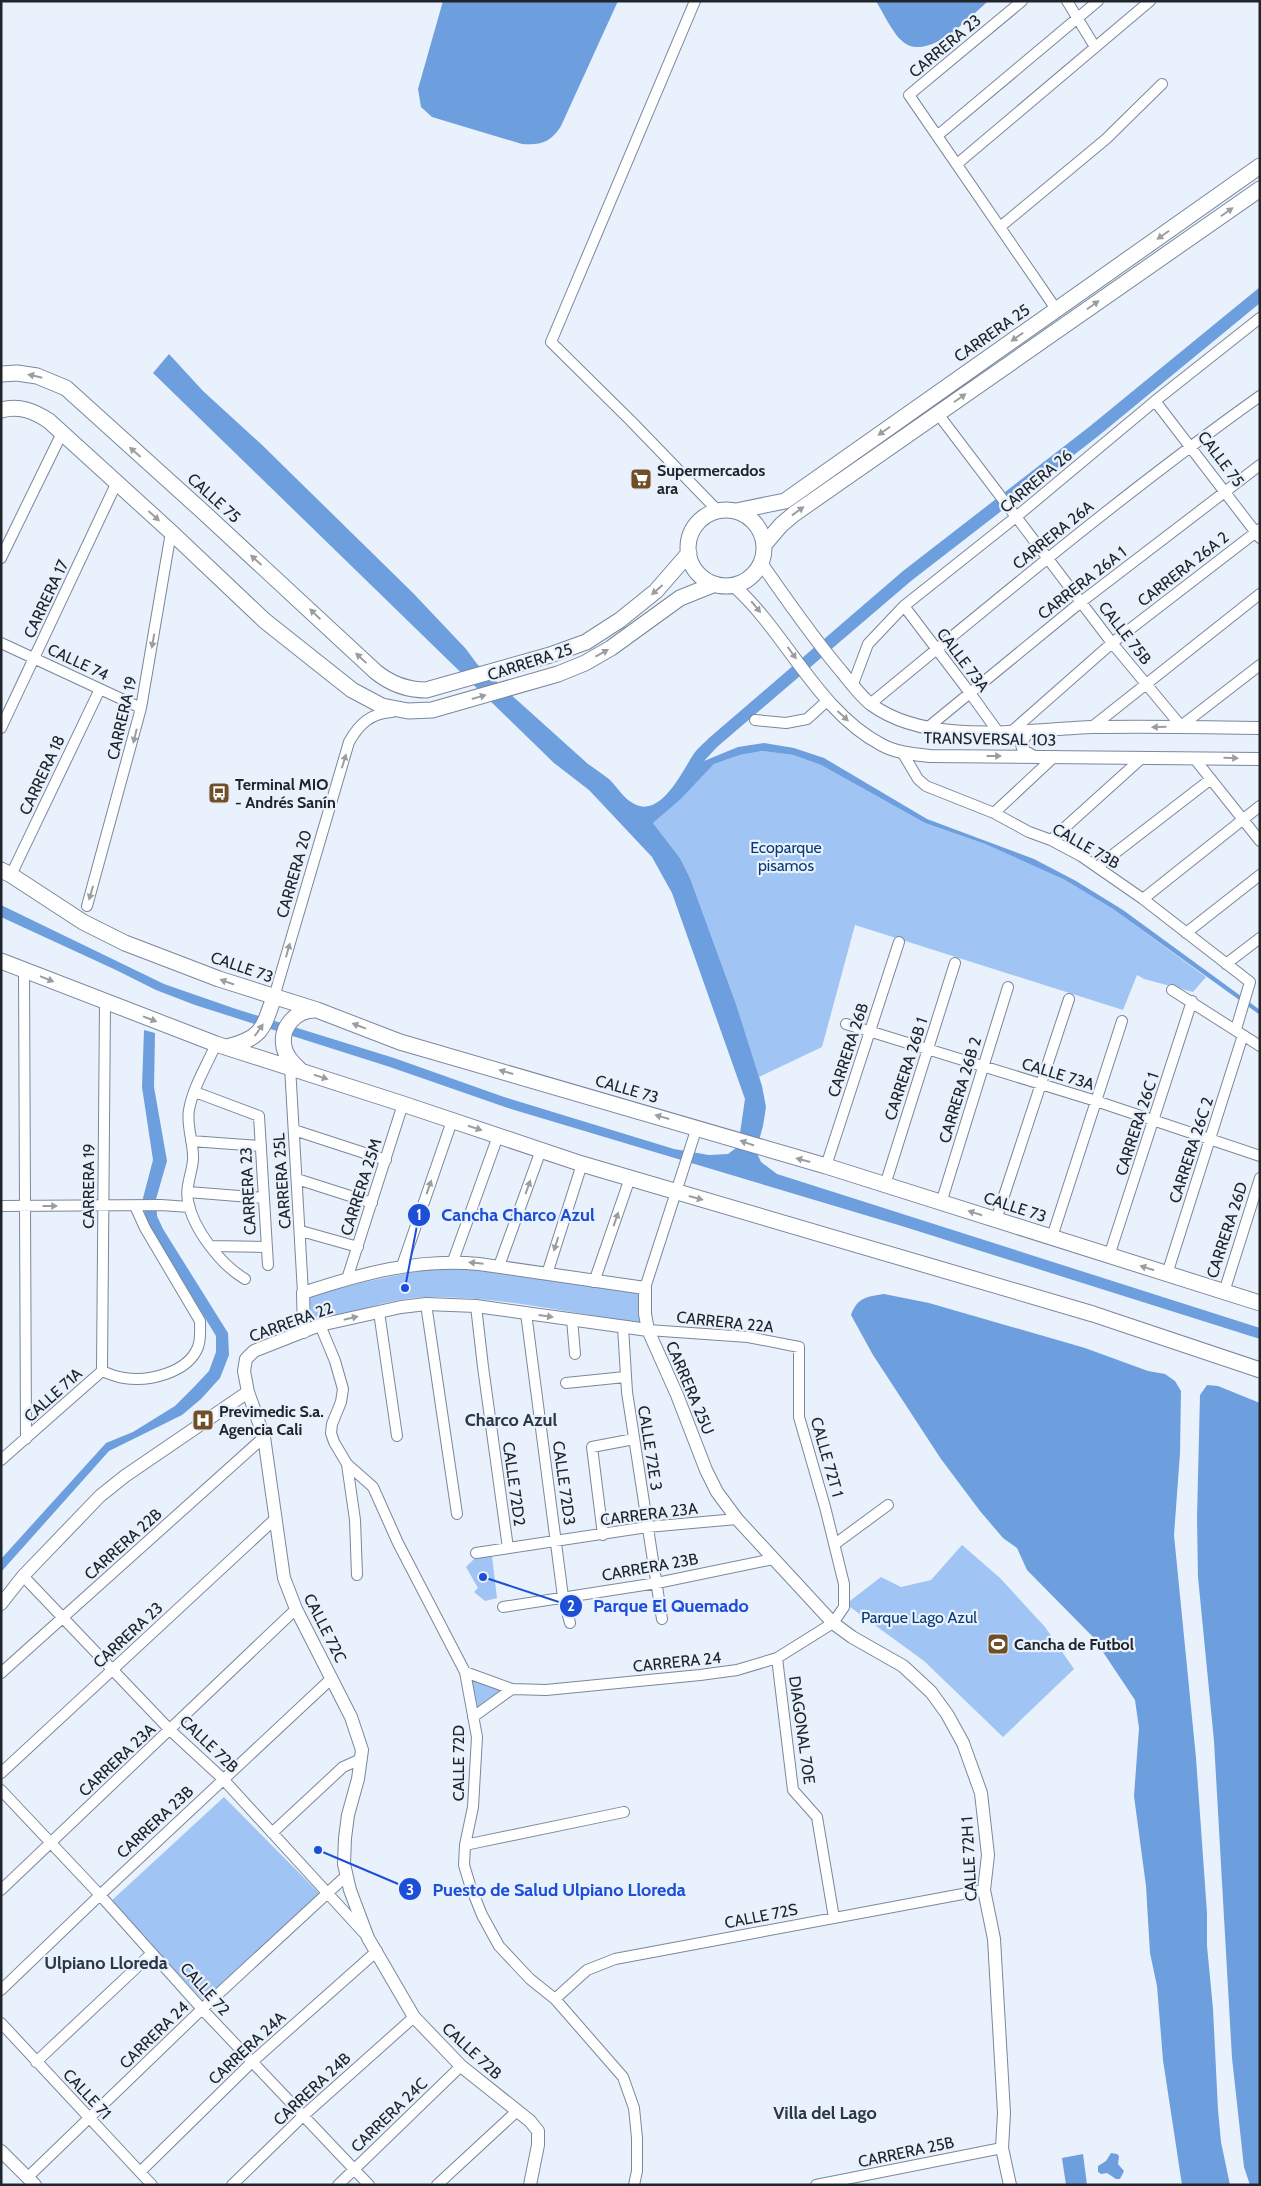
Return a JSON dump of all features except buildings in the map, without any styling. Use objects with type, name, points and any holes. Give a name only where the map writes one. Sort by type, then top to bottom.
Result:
[{"type":"main road","name":"CARRERA 25","points":[[386,680],[404,688],[426,690],[550,655],[586,642],[620,620],[663,585],[689,553],[690,539],[696,526],[706,516],[718,511],[736,511],[785,500],[1260,166]]},
{"type":"main road","points":[[733,585],[750,578],[760,563],[764,545],[781,525],[794,514],[1260,189]]},
{"type":"main road","name":"CALLE 75","points":[[1,374],[17,373],[37,376],[66,388],[386,680]]},
{"type":"main road","points":[[4,409],[31,410],[40,414],[172,532]]},
{"type":"main road","points":[[736,511],[749,518],[755,524],[764,545]]},
{"type":"main road","name":"CARRERA 25","points":[[172,532],[265,621],[352,690],[382,706],[408,711],[432,710],[558,674],[585,663],[611,648],[680,598],[715,584],[733,585]]},
{"type":"main road","points":[[689,553],[698,572],[715,584]]},
{"type":"main road","name":"CALLE 73","points":[[6,872],[83,922],[125,942],[218,979],[317,1010],[400,1042],[695,1134],[726,1136],[826,1166],[1260,1303]]},
{"type":"main road","points":[[1,960],[105,1002],[222,1045],[293,1065],[582,1164],[630,1178],[678,1188],[1093,1314],[1260,1370]]},
{"type":"main road","points":[[222,1045],[243,1043],[252,1039],[257,1034],[274,997]]},
{"type":"main road","points":[[293,1065],[284,1048],[284,1038],[292,1018],[307,1010],[317,1010]]},
{"type":"street","points":[[695,1],[551,342],[632,421],[718,511]]},
{"type":"street","name":"CARRERA 23","points":[[937,136],[910,95],[1022,1]]},
{"type":"street","points":[[1067,1],[1095,47]]},
{"type":"street","points":[[1056,309],[937,136],[1098,1]]},
{"type":"street","points":[[957,164],[1150,1]]},
{"type":"street","points":[[1000,227],[1106,139],[1162,84]]},
{"type":"street","name":"CARRERA 26","points":[[853,684],[868,644],[904,606],[1014,515],[1260,318]]},
{"type":"street","name":"CARRERA 26A","points":[[870,704],[1048,557],[1189,446],[1260,396]]},
{"type":"street","name":"CALLE 75","points":[[1155,401],[1258,533]]},
{"type":"street","name":"CALLE 75B","points":[[938,414],[987,481],[1048,557],[1112,643],[1181,726]]},
{"type":"street","points":[[1,558],[62,432]]},
{"type":"street","name":"CARRERA 26A 1","points":[[926,728],[1081,602],[1260,465]]},
{"type":"street","name":"CARRERA 17","points":[[1,728],[117,482]]},
{"type":"street","name":"CARRERA 19","points":[[87,906],[141,708],[172,532]]},
{"type":"street","name":"CARRERA 26A 2","points":[[1011,732],[1112,643],[1258,533]]},
{"type":"street","name":"TRANSVERSAL 103","points":[[760,563],[796,615],[870,704],[896,719],[926,728],[998,732],[1092,727],[1181,726],[1260,728]]},
{"type":"street","name":"TRANSVERSAL 103","points":[[733,585],[750,600],[776,631],[828,700],[860,731],[883,746],[902,752],[930,756],[1260,759]]},
{"type":"street","points":[[1092,727],[1260,594]]},
{"type":"street","name":"CALLE 73A","points":[[904,606],[998,732]]},
{"type":"street","name":"CALLE 74","points":[[1,643],[141,708]]},
{"type":"street","points":[[1181,726],[1260,665]]},
{"type":"street","name":"CARRERA 18","points":[[6,872],[100,688]]},
{"type":"street","points":[[755,720],[786,723],[807,719],[828,700]]},
{"type":"street","name":"CARRERA 20","points":[[274,997],[349,742],[357,728],[369,718],[383,712],[408,711]]},
{"type":"street","points":[[1032,731],[1025,735],[1022,743],[1024,751],[1032,756]]},
{"type":"street","name":"CALLE 73B","points":[[902,752],[918,779],[926,786],[994,813],[1029,832],[1051,840],[1097,866],[1250,982]]},
{"type":"street","points":[[994,813],[1055,756]]},
{"type":"street","points":[[1051,840],[1143,757]]},
{"type":"street","points":[[1194,758],[1260,841]]},
{"type":"street","points":[[1097,866],[1211,779]]},
{"type":"street","points":[[1143,899],[1260,806]]},
{"type":"street","points":[[1186,933],[1260,875]]},
{"type":"street","points":[[1226,964],[1260,938]]},
{"type":"street","name":"CARRERA 26B","points":[[826,1166],[899,942]]},
{"type":"street","name":"CARRERA 26B 1","points":[[885,1185],[955,963]]},
{"type":"street","points":[[24,970],[26,1439]]},
{"type":"street","name":"CARRERA 26C 2","points":[[1167,1274],[1210,1140],[1240,1032],[1244,1002],[1250,982]]},
{"type":"street","name":"CARRERA 26B 2","points":[[941,1202],[1008,987]]},
{"type":"street","points":[[1172,990],[1260,1046]]},
{"type":"street","points":[[996,1220],[1069,999]]},
{"type":"street","name":"CARRERA 26C 1","points":[[1109,1256],[1192,1001]]},
{"type":"street","name":"CARRERA 19","points":[[102,1371],[105,1002]]},
{"type":"street","points":[[1052,1238],[1122,1021]]},
{"type":"street","name":"CALLE 73A","points":[[846,1024],[1096,1101],[1260,1156]]},
{"type":"street","points":[[222,1045],[195,1092],[188,1112],[193,1159],[188,1192],[189,1207],[210,1246],[226,1265],[245,1279]]},
{"type":"street","name":"CARRERA 25L","points":[[293,1065],[294,1130],[303,1293]]},
{"type":"street","name":"CARRERA 23","points":[[195,1092],[259,1116],[268,1265]]},
{"type":"street","name":"CARRERA 25M","points":[[348,1279],[403,1104]]},
{"type":"street","points":[[402,1266],[452,1121]]},
{"type":"street","points":[[294,1130],[386,1160]]},
{"type":"street","name":"CARRERA 25U","points":[[695,1134],[645,1288],[645,1314],[648,1330],[678,1395],[706,1470],[717,1492],[773,1559],[833,1623]]},
{"type":"street","points":[[453,1261],[498,1136]]},
{"type":"street","points":[[191,1142],[261,1146]]},
{"type":"street","points":[[499,1266],[541,1150]]},
{"type":"street","points":[[547,1274],[582,1164]]},
{"type":"street","points":[[594,1282],[630,1178]]},
{"type":"street","name":"CARRERA 26D","points":[[1224,1292],[1260,1178]]},
{"type":"street","points":[[297,1179],[372,1203]]},
{"type":"street","points":[[188,1192],[264,1198]]},
{"type":"street","points":[[1,1206],[160,1205],[189,1207]]},
{"type":"street","points":[[102,1371],[124,1378],[154,1378],[176,1369],[190,1360],[198,1349],[201,1336],[200,1321],[145,1228],[137,1206]]},
{"type":"street","points":[[301,1231],[358,1247]]},
{"type":"street","points":[[210,1246],[266,1247]]},
{"type":"street","name":"CARRERA 22","points":[[303,1293],[348,1279],[402,1266],[453,1261],[645,1288]]},
{"type":"street","points":[[303,1293],[304,1332]]},
{"type":"street","points":[[426,1304],[457,1514]]},
{"type":"street","name":"CARRERA 22","points":[[248,1392],[244,1365],[249,1355],[259,1348],[320,1326],[379,1312],[426,1304],[476,1306],[648,1330]]},
{"type":"street","name":"CALLE 72D2","points":[[476,1306],[508,1548]]},
{"type":"street","points":[[379,1312],[397,1436]]},
{"type":"street","name":"CALLE 72D3","points":[[526,1313],[563,1597],[570,1622]]},
{"type":"street","points":[[572,1319],[575,1354]]},
{"type":"street","name":"CALLE 72D","points":[[320,1326],[343,1389],[331,1433],[347,1464],[373,1487],[398,1543],[465,1672],[476,1737],[473,1807],[465,1845],[464,1865],[470,1885],[482,1915],[500,1946],[530,1979],[555,1999],[623,2076],[634,2108],[637,2146],[637,2171],[634,2185]]},
{"type":"street","name":"CALLE 72E 3","points":[[624,1326],[625,1377],[662,1619]]},
{"type":"street","name":"CARRERA 22A","points":[[648,1330],[748,1337],[799,1347]]},
{"type":"street","name":"CALLE 72T 1","points":[[799,1347],[799,1417],[835,1544],[844,1584],[844,1607],[833,1623]]},
{"type":"street","name":"CALLE 71A","points":[[1,1460],[102,1371]]},
{"type":"street","points":[[566,1383],[625,1377]]},
{"type":"street","points":[[1,1604],[23,1576],[100,1496],[125,1476],[248,1392]]},
{"type":"street","name":"CALLE 72C","points":[[248,1392],[264,1437],[284,1578],[296,1609],[332,1678],[358,1736],[362,1750],[345,1838],[346,1876]]},
{"type":"street","name":"CARRERA 22B","points":[[1,1673],[64,1619],[264,1437]]},
{"type":"street","points":[[603,1535],[592,1447],[634,1439]]},
{"type":"street","points":[[347,1464],[355,1520],[357,1575]]},
{"type":"street","points":[[835,1544],[888,1505]]},
{"type":"street","name":"CARRERA 23","points":[[1,1773],[275,1518]]},
{"type":"street","name":"CARRERA 23A","points":[[476,1554],[647,1527],[737,1518]]},
{"type":"street","name":"CARRERA 23B","points":[[503,1606],[657,1583],[773,1559]]},
{"type":"street","name":"CALLE 72B","points":[[23,1576],[170,1730],[223,1780],[368,1938],[414,2017],[460,2066],[530,2121],[538,2131],[538,2145],[530,2185]]},
{"type":"street","name":"CARRERA 23A","points":[[1,1890],[296,1609]]},
{"type":"street","name":"CARRERA 24","points":[[465,1672],[512,1689],[546,1690],[700,1675],[737,1670],[776,1658],[833,1623]]},
{"type":"street","name":"CALLE 72H 1","points":[[833,1623],[852,1637],[903,1666],[931,1692],[947,1714],[963,1743],[981,1793],[988,1855],[984,1890],[994,1940],[1004,2113],[1002,2148],[1010,2185]]},
{"type":"street","name":"DIAGONAL 70E","points":[[776,1658],[793,1790],[817,1817],[834,1918]]},
{"type":"street","name":"CARRERA 23B","points":[[1,1990],[332,1678]]},
{"type":"street","points":[[473,1716],[512,1689]]},
{"type":"street","points":[[272,1833],[343,1767],[361,1759]]},
{"type":"street","name":"CALLE 72","points":[[1,1790],[100,1895],[202,2009],[370,2185]]},
{"type":"street","points":[[465,1845],[624,1812]]},
{"type":"street","name":"CALLE 72B","points":[[346,1876],[368,1938]]},
{"type":"street","name":"CARRERA 24","points":[[32,2181],[90,2118],[202,2009],[346,1876]]},
{"type":"street","name":"CALLE 72S","points":[[555,1999],[587,1970],[615,1959],[984,1890]]},
{"type":"street","name":"CARRERA 24A","points":[[140,2172],[252,2062],[377,1951]]},
{"type":"street","points":[[36,2062],[152,1953]]},
{"type":"street","name":"CARRERA 24B","points":[[232,2185],[303,2116],[414,2017]]},
{"type":"street","name":"CALLE 71","points":[[1,2023],[152,2185]]},
{"type":"street","name":"CARRERA 24C","points":[[338,2185],[460,2066]]},
{"type":"street","points":[[437,2185],[518,2111]]},
{"type":"street","name":"CARRERA 25B","points":[[816,2185],[1002,2148]]},
{"type":"street","points":[[1,2151],[32,2181]]},
{"type":"green space","name":"Ecoparque pisamos","points":[[762,751],[793,755],[821,765],[925,823],[985,844],[1065,880],[1113,909],[1206,977],[1193,992],[1144,979],[1137,975],[1123,1010],[855,925],[822,1047],[759,1077],[736,1004],[690,878],[680,858],[653,823],[681,799],[714,764],[740,755]]},
{"type":"green space","points":[[452,1267],[640,1293],[640,1323],[507,1302],[454,1297],[427,1297],[384,1303],[312,1324],[309,1298],[379,1279]]},
{"type":"green space","name":"Cancha de Futbol","points":[[962,1545],[1000,1578],[1045,1627],[1074,1669],[1003,1737],[924,1661],[846,1604],[881,1577],[901,1587],[931,1580]]},
{"type":"green space","points":[[492,1556],[497,1598],[485,1601],[474,1592],[478,1588],[466,1567],[474,1559]]},
{"type":"green space","points":[[471,1678],[503,1690],[477,1708]]},
{"type":"green space","points":[[224,1797],[321,1895],[206,2003],[110,1902]]},
{"type":"shaded area","points":[[443,1],[618,1],[557,132],[544,142],[522,144],[432,117],[421,107],[418,89]]},
{"type":"shaded area","points":[[876,1],[988,1],[947,36],[923,47],[911,46],[901,40]]},
{"type":"shaded area","points":[[1260,287],[1260,303],[1097,437],[911,581],[717,747],[704,761],[738,747],[764,743],[794,748],[824,758],[927,819],[1034,859],[1076,881],[1123,910],[1260,1010],[1260,1015],[1113,909],[1065,880],[985,844],[925,823],[821,765],[793,755],[762,751],[740,755],[714,764],[681,799],[653,823],[680,858],[690,878],[736,1004],[762,1086],[766,1107],[756,1151],[761,1162],[777,1174],[1260,1328],[1260,1339],[905,1227],[511,1109],[390,1067],[195,1005],[156,990],[1,917],[1,905],[164,984],[236,1009],[394,1058],[504,1097],[674,1149],[709,1155],[728,1154],[736,1148],[739,1140],[745,1099],[672,893],[652,857],[589,790],[554,763],[153,373],[169,354],[203,391],[261,444],[413,593],[466,649],[477,664],[588,764],[610,780],[628,800],[641,806],[651,805],[660,800],[676,783],[695,753],[709,738],[903,571],[1089,427]]},
{"type":"shaded area","points":[[144,1030],[155,1033],[154,1087],[167,1161],[156,1199],[157,1216],[163,1229],[228,1333],[229,1355],[220,1378],[201,1399],[182,1415],[109,1451],[1,1572],[1,1559],[106,1443],[133,1432],[175,1406],[209,1371],[216,1352],[216,1336],[145,1219],[143,1198],[153,1160],[142,1087]]},
{"type":"shaded area","points":[[884,1294],[929,1303],[1085,1348],[1148,1371],[1165,1374],[1175,1381],[1181,1391],[1180,1453],[1174,1535],[1196,1758],[1218,2110],[1221,2142],[1230,2185],[1182,2185],[1163,2060],[1157,1986],[1150,1953],[1146,1886],[1134,1796],[1139,1728],[1135,1700],[1093,1637],[1027,1570],[1017,1548],[1003,1538],[980,1511],[941,1459],[873,1355],[851,1315],[863,1299]]},
{"type":"shaded area","points":[[1207,1385],[1218,1386],[1260,1403],[1260,2185],[1250,2185],[1244,2167],[1232,2058],[1214,1741],[1198,1577],[1197,1518],[1200,1395]]},
{"type":"shaded area","points":[[1111,2153],[1119,2156],[1118,2164],[1124,2171],[1120,2179],[1116,2179],[1107,2173],[1101,2174],[1098,2172],[1098,2166],[1106,2161]]},
{"type":"shaded area","points":[[1083,2154],[1087,2185],[1066,2185],[1062,2158]]},
{"type":"place","name":"Supermercados ara","points":[[641,479]]},
{"type":"place","name":"Terminal MIO - Andrés Sanín","points":[[219,793]]},
{"type":"place","name":"Cancha Charco Azul","points":[[405,1288]]},
{"type":"place","name":"Previmedic S.a. Agencia Cali","points":[[203,1420]]},
{"type":"place","name":"Parque El Quemado","points":[[483,1577]]},
{"type":"place","name":"Cancha de Futbol","points":[[998,1644]]},
{"type":"place","name":"Puesto de Salud Ulpiano Lloreda","points":[[318,1850]]},
{"type":"district","name":"Charco Azul","points":[[511,1420]]},
{"type":"district","name":"Ulpiano Lloreda","points":[[106,1963]]},
{"type":"district","name":"Villa del Lago","points":[[825,2113]]},
{"type":"park label","name":"Parque Lago Azul","points":[[919,1617]]}]
